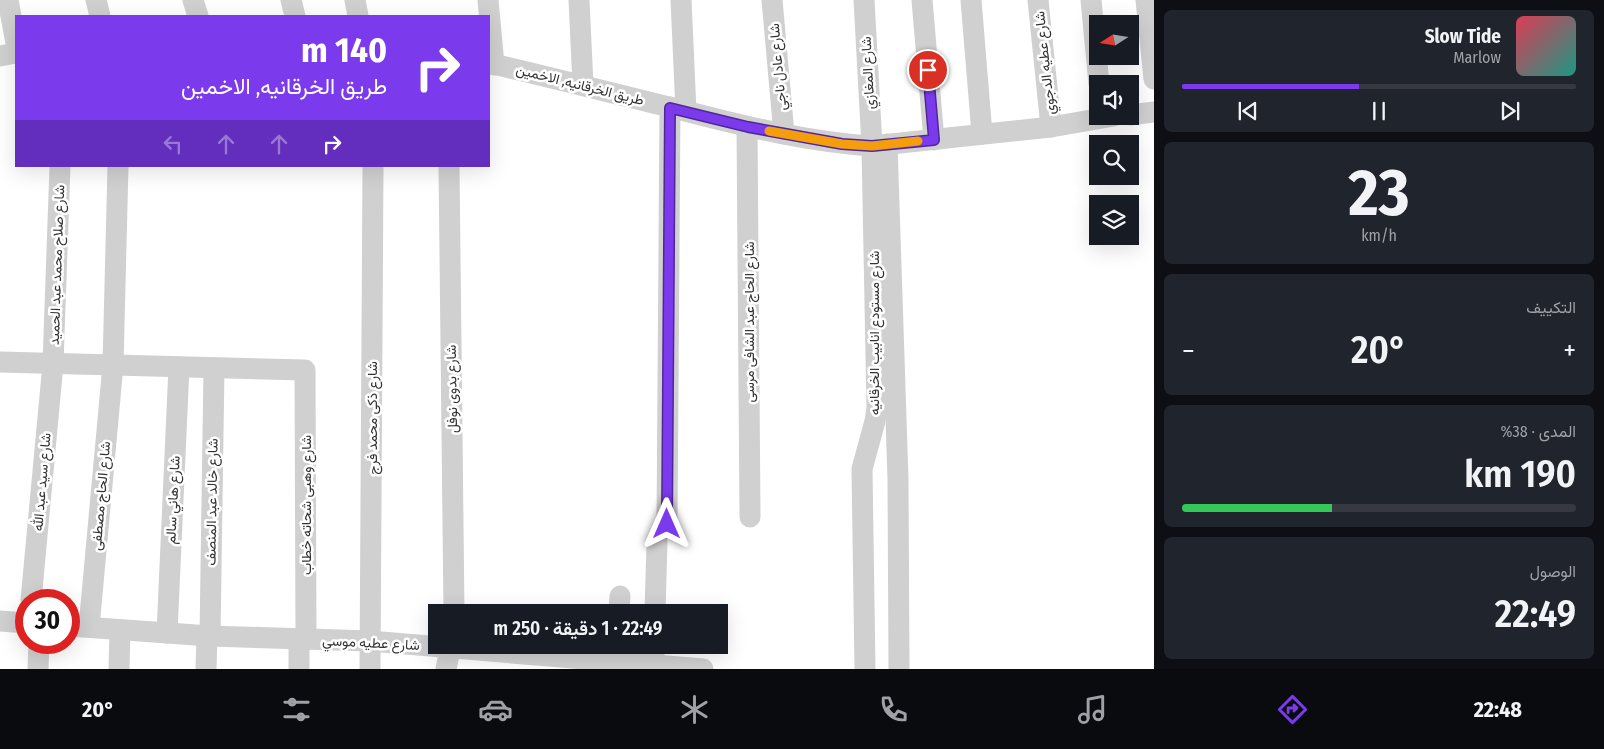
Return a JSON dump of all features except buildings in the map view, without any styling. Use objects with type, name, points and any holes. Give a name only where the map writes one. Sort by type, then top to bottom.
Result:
[{"type":"street","points":[[8,0],[15,38]]},
{"type":"street","points":[[96,0],[100,15]]},
{"type":"street","points":[[193,0],[198,15]]},
{"type":"street","points":[[291,0],[295,15]]},
{"type":"street","points":[[355,0],[358,15]]},
{"type":"street","points":[[488,0],[489,15]]},
{"type":"street","points":[[578,0],[583,85]]},
{"type":"street","points":[[667,524],[681,0]]},
{"type":"street","name":"شارع عادل ناجي","points":[[772,0],[784,134]]},
{"type":"street","name":"شارع المغازي","points":[[864,0],[879,145]]},
{"type":"street","points":[[922,0],[934,140]]},
{"type":"street","points":[[971,0],[982,134]]},
{"type":"street","name":"شارع عطيه الدجوي","points":[[1038,0],[1051,127]]},
{"type":"street","points":[[1091,0],[1099,75]]},
{"type":"street","points":[[1146,0],[1154,79]]},
{"type":"street","points":[[490,43],[491,64]]},
{"type":"street","points":[[0,56],[15,53]]},
{"type":"street","name":"طريق الخرقانيه, الاخمين","points":[[491,64],[583,85],[748,127],[842,144],[879,145],[934,140],[1051,127],[1089,120]]},
{"type":"street","points":[[1139,114],[1154,112]]},
{"type":"street","name":"شارع الحاج عبد الشافى مرسى","points":[[748,127],[750,517]]},
{"type":"street","name":"شارع مستودع انابيب الخرقانيه","points":[[865,669],[862,469],[875,421],[876,408],[879,145]]},
{"type":"street","name":"شارع مستودع انابيب الخرقانيه","points":[[879,145],[898,479],[899,669]]},
{"type":"street","name":"شارع صلاح محمد عبد الحميد","points":[[53,364],[60,167]]},
{"type":"street","name":"شارع الحاج مصطفى","points":[[80,619],[113,365],[118,167]]},
{"type":"street","name":"شارع ذكى محمد فرج","points":[[370,669],[373,167]]},
{"type":"street","name":"شارع بدوى نوفل","points":[[449,167],[454,604]]},
{"type":"street","points":[[0,362],[214,368]]},
{"type":"street","name":"شارع سيد عبد الله","points":[[33,589],[53,364]]},
{"type":"street","name":"شارع هاني سالم","points":[[167,633],[179,367]]},
{"type":"street","name":"شارع وهبى شحاته خطاب","points":[[214,368],[305,370],[303,640],[299,669]]},
{"type":"street","name":"شارع خالد عبد المنصف","points":[[206,669],[214,368]]},
{"type":"street","points":[[655,604],[657,542]]},
{"type":"street","points":[[0,621],[15,622]]},
{"type":"street","name":"شارع عطيه موسي","points":[[80,627],[208,636],[370,641],[428,645]]},
{"type":"street","points":[[118,669],[120,630]]},
{"type":"street","points":[[38,669],[39,654]]},
{"type":"street","points":[[446,669],[449,654]]},
{"type":"street","name":"شارع عطيه موسي","points":[[542,654],[620,660],[654,655],[703,669]]},
{"type":"slow traffic","points":[[769,131],[842,144],[872,146],[918,141]]},
{"type":"route","points":[[667,524],[670,108],[748,127],[842,144],[872,146],[934,140],[928,70]]}]
